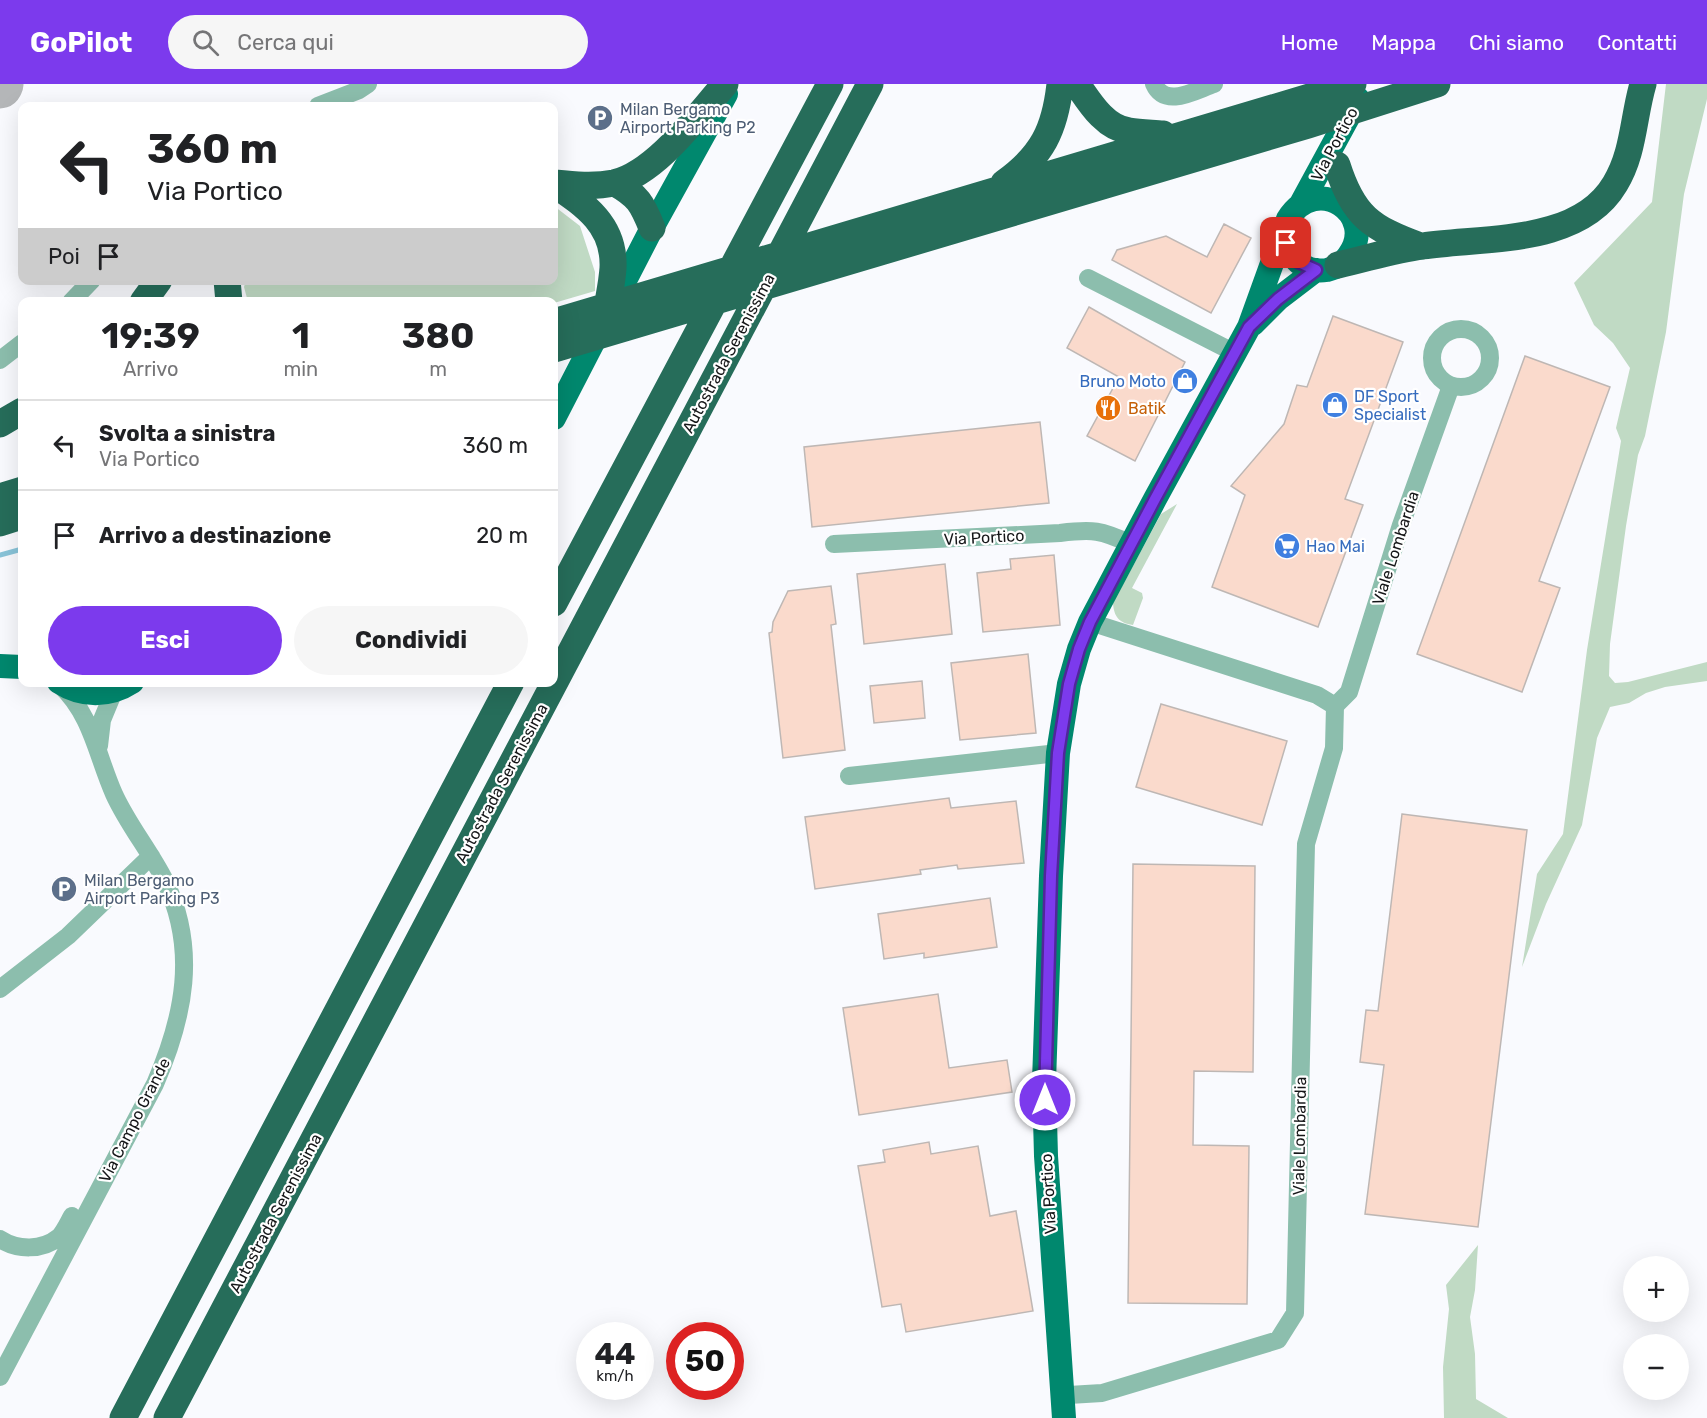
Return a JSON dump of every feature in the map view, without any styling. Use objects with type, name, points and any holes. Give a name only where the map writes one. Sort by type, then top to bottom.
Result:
[{"type":"highway","points":[[558,183],[582,186],[615,183],[643,170],[664,152],[724,84]]},
{"type":"highway","points":[[558,595],[830,84]]},
{"type":"highway","name":"Autostrada Serenissima","points":[[558,676],[870,84]]},
{"type":"highway","points":[[995,190],[1024,169],[1046,140],[1058,103],[1060,84]]},
{"type":"highway","points":[[1077,84],[1105,120],[1126,131],[1182,135]]},
{"type":"highway","points":[[565,318],[1353,84]]},
{"type":"highway","points":[[558,348],[1308,125],[1387,91],[1437,84]]},
{"type":"highway","points":[[1625,84],[1628,88],[1635,128]]},
{"type":"highway","points":[[1355,224],[1365,232],[1394,246],[1420,246],[1538,233],[1579,220],[1602,202],[1624,167],[1635,128],[1638,100],[1643,84]]},
{"type":"highway","points":[[1337,165],[1345,189],[1362,215],[1381,229],[1420,246]]},
{"type":"highway","points":[[615,183],[632,193],[644,207],[652,228]]},
{"type":"highway","points":[[558,186],[594,214],[606,234],[613,267],[606,315]]},
{"type":"highway","points":[[1327,268],[1420,246]]},
{"type":"highway","points":[[0,424],[18,413]]},
{"type":"highway","points":[[0,497],[18,491]]},
{"type":"highway","points":[[0,523],[18,517]]},
{"type":"highway","points":[[123,1418],[508,687]]},
{"type":"highway","name":"Autostrada Serenissima","points":[[167,1418],[552,687]]},
{"type":"main road","points":[[558,409],[652,228],[732,84]]},
{"type":"main road","name":"Via Portico","points":[[1301,204],[1366,84]]},
{"type":"main road","name":"Via Portico","points":[[1337,202],[1334,178],[1337,165],[1387,91]]},
{"type":"main road","name":"Via Portico","points":[[1064,1418],[1047,1168],[1044,1082],[1058,753],[1069,684],[1090,622],[1249,327],[1293,210],[1317,198],[1337,202],[1345,207],[1355,224],[1357,234],[1354,248],[1349,256],[1278,299],[1249,327]]},
{"type":"main road","points":[[1285,232],[1286,243],[1291,255],[1302,265],[1327,268]]},
{"type":"main road","points":[[0,666],[18,667]]},
{"type":"main road","points":[[69,687],[89,694],[123,687]]},
{"type":"street","points":[[328,102],[368,84]]},
{"type":"street","points":[[1155,84],[1160,94],[1167,97],[1178,96],[1214,84]]},
{"type":"street","points":[[1088,278],[1235,353]]},
{"type":"street","points":[[76,297],[87,285]]},
{"type":"street","points":[[0,360],[18,347]]},
{"type":"street","name":"Viale Lombardia","points":[[1061,1393],[1069,1395],[1102,1393],[1278,1340],[1295,1313],[1306,844],[1334,748],[1335,706],[1349,692],[1401,525],[1451,386]]},
{"type":"street","name":"Via Portico","points":[[834,544],[1089,530],[1097,530],[1131,544]]},
{"type":"street","points":[[1090,622],[1317,695],[1335,706]]},
{"type":"street","name":"Via Campo Grande","points":[[0,1377],[155,1084],[176,1032],[180,1007],[184,958],[178,916],[152,856],[115,796],[80,707],[63,687]]},
{"type":"street","name":"Via Campo Grande","points":[[99,751],[102,720],[123,687]]},
{"type":"street","points":[[849,776],[1058,753]]},
{"type":"street","points":[[0,989],[68,936],[152,856]]},
{"type":"street","points":[[0,1239],[10,1246],[24,1248],[48,1244],[60,1236],[112,1146],[131,1128]]},
{"type":"green space","points":[[1666,84],[1707,84],[1707,99],[1684,194],[1666,332],[1645,436],[1638,455],[1610,644],[1609,676],[1615,683],[1628,682],[1707,662],[1707,681],[1665,687],[1646,693],[1629,703],[1610,707],[1597,738],[1582,825],[1546,904],[1522,967],[1537,874],[1563,834],[1587,650],[1621,441],[1616,428],[1630,368],[1613,343],[1594,325],[1574,283],[1652,202]]},
{"type":"green space","points":[[558,209],[580,226],[595,272],[595,291],[558,302],[558,297],[247,297],[245,285],[558,285]]},
{"type":"green space","points":[[1177,504],[1132,588],[1142,593],[1143,598],[1133,625],[1124,623],[1116,616],[1113,603],[1161,514]]},
{"type":"green space","points":[[1478,1245],[1475,1290],[1470,1317],[1475,1354],[1476,1399],[1508,1418],[1444,1418],[1443,1367],[1449,1309],[1446,1285]]},
{"type":"building","points":[[1224,224],[1251,238],[1211,313],[1112,260],[1117,250],[1166,236],[1207,257]]},
{"type":"building","points":[[1089,307],[1185,362],[1135,461],[1087,436],[1119,377],[1067,348]]},
{"type":"building","points":[[1333,316],[1403,342],[1345,499],[1363,505],[1318,627],[1212,587],[1245,495],[1231,486],[1284,424],[1297,385],[1307,387]]},
{"type":"building","points":[[1525,356],[1610,387],[1539,581],[1560,588],[1522,692],[1417,654]]},
{"type":"building","points":[[1040,422],[1049,503],[812,527],[804,447]]},
{"type":"building","points":[[1054,555],[1060,625],[983,632],[977,573],[1011,569],[1010,559]]},
{"type":"building","points":[[945,564],[952,634],[864,644],[857,574]]},
{"type":"building","points":[[831,586],[836,624],[831,625],[845,750],[783,758],[769,633],[772,632],[773,622],[788,591]]},
{"type":"building","points":[[1028,654],[1036,733],[960,740],[951,663]]},
{"type":"building","points":[[922,681],[925,718],[874,723],[870,686]]},
{"type":"building","points":[[1161,704],[1287,741],[1262,825],[1136,787]]},
{"type":"building","points":[[949,798],[951,808],[1016,801],[1024,863],[958,869],[957,865],[920,870],[921,874],[815,889],[805,817]]},
{"type":"building","points":[[1402,814],[1527,830],[1478,1227],[1365,1214],[1384,1065],[1360,1062],[1366,1010],[1378,1011]]},
{"type":"building","points":[[1133,864],[1255,866],[1253,1072],[1194,1071],[1193,1145],[1249,1146],[1247,1304],[1128,1303]]},
{"type":"building","points":[[990,898],[997,947],[924,958],[924,953],[884,959],[878,914]]},
{"type":"building","points":[[938,994],[949,1068],[1007,1060],[1012,1092],[859,1115],[843,1008]]},
{"type":"building","points":[[929,1142],[931,1154],[978,1146],[990,1216],[1016,1211],[1033,1311],[906,1332],[901,1304],[882,1307],[858,1166],[885,1162],[883,1150]]},
{"type":"waterway","points":[[0,555],[18,550]]},
{"type":"place","name":"Milan Bergamo Airport Parking P2","points":[[600,118]]},
{"type":"place","name":"Bruno Moto","points":[[1185,381]]},
{"type":"place","name":"DF Sport Specialist","points":[[1335,405]]},
{"type":"place","name":"Batik","points":[[1108,408]]},
{"type":"place","name":"Hao Mai","points":[[1287,546]]},
{"type":"place","name":"Milan Bergamo Airport Parking P3","points":[[64,889]]},
{"type":"route","points":[[1045,1100],[1051,876],[1058,753],[1069,684],[1090,622],[1249,327],[1278,299],[1316,270],[1296,261],[1286,243]]}]
